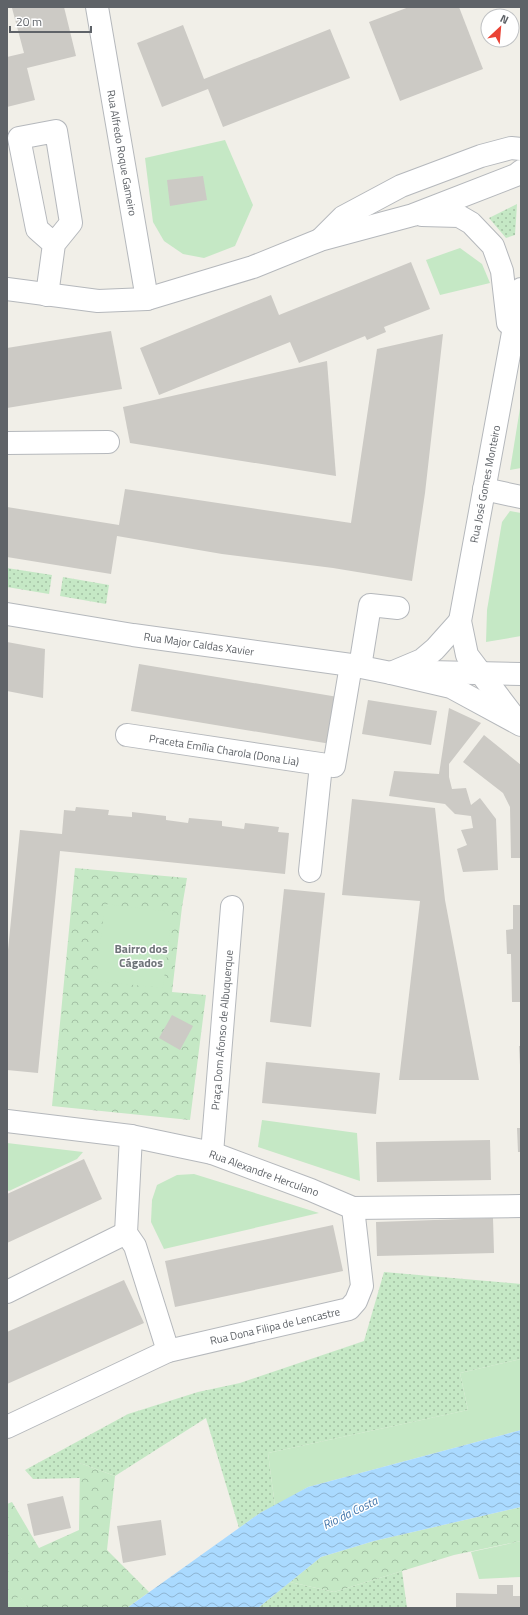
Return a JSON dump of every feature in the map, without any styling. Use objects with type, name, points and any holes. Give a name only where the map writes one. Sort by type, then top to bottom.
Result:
[{"type":"street","name":"Rua Alfredo Roque Gameiro","points":[[97,7],[147,299]]},
{"type":"street","points":[[320,240],[343,217],[401,186],[481,156],[511,148],[521,148]]},
{"type":"street","points":[[7,289],[98,302],[147,299],[253,267],[320,240],[413,215],[516,175],[521,171]]},
{"type":"street","name":"Rua José Gomes Monteiro","points":[[413,215],[459,216],[471,223],[493,246],[502,271],[511,347]]},
{"type":"street","points":[[46,295],[54,244]]},
{"type":"street","name":"Rua José Gomes Monteiro","points":[[519,724],[489,673],[467,655],[460,621],[521,289]]},
{"type":"street","points":[[7,443],[108,442]]},
{"type":"street","points":[[484,490],[521,496]]},
{"type":"street","points":[[356,666],[370,605],[398,608]]},
{"type":"street","name":"Rua Major Caldas Xavier","points":[[7,614],[133,636],[391,672],[451,687],[519,724]]},
{"type":"street","points":[[391,672],[422,660],[435,649],[460,621]]},
{"type":"street","name":"Praceta Emília Charola (Dona Lia)","points":[[127,735],[334,766],[356,666]]},
{"type":"street","name":"Rua Major Caldas Xavier","points":[[391,672],[521,674]]},
{"type":"street","points":[[310,871],[321,764]]},
{"type":"street","name":"Praça Dom Afonso de Albuquerque","points":[[212,1153],[232,907]]},
{"type":"street","name":"Rua Alexandre Herculano","points":[[7,1121],[131,1136],[212,1153],[311,1190],[353,1208],[521,1206]]},
{"type":"street","points":[[131,1136],[126,1233],[134,1246],[168,1351]]},
{"type":"street","name":"Rua Dona Filipa de Lencastre","points":[[7,1427],[168,1351],[349,1309],[356,1301],[362,1286],[353,1208]]},
{"type":"street","points":[[7,1292],[126,1233]]},
{"type":"green space","points":[[225,140],[253,205],[235,246],[204,258],[183,254],[164,241],[153,222],[145,158]]},
{"type":"green space","points":[[517,204],[515,235],[506,238],[489,218]]},
{"type":"green space","points":[[460,248],[482,264],[490,283],[440,295],[426,260]]},
{"type":"green space","points":[[521,402],[521,468],[510,470]]},
{"type":"green space","points":[[510,511],[521,513],[521,636],[486,642],[487,610],[502,522]]},
{"type":"green space","points":[[7,568],[52,575],[49,594],[7,587]]},
{"type":"green space","points":[[63,577],[109,585],[106,604],[60,596]]},
{"type":"green space","points":[[75,868],[187,878],[172,992],[206,995],[190,1120],[52,1106]]},
{"type":"green space","points":[[105,904],[172,912],[163,988],[96,981]]},
{"type":"green space","points":[[262,1120],[357,1133],[360,1181],[258,1147]]},
{"type":"green space","points":[[7,1143],[83,1152],[77,1159],[9,1191],[7,1190]]},
{"type":"green space","points":[[194,1174],[319,1213],[164,1249],[151,1222],[152,1200],[157,1185],[177,1175]]},
{"type":"green space","points":[[384,1272],[521,1284],[521,1359],[460,1373],[468,1410],[268,1453],[275,1506],[260,1513],[239,1528],[206,1418],[115,1476],[80,1463],[80,1478],[33,1479],[25,1470],[128,1414],[198,1392],[240,1383],[364,1341]]},
{"type":"green space","points":[[521,1359],[521,1430],[308,1487],[275,1506],[268,1453],[468,1410],[460,1373]]},
{"type":"green space","points":[[80,1463],[115,1476],[107,1550],[149,1592],[127,1608],[28,1608],[20,1597],[7,1603],[7,1504],[12,1502],[39,1548],[79,1530]]},
{"type":"green space","points":[[521,1507],[521,1541],[454,1555],[334,1592],[290,1582],[321,1557],[374,1541]]},
{"type":"green space","points":[[521,1541],[521,1577],[479,1579],[471,1552]]},
{"type":"green space","points":[[402,1571],[407,1608],[258,1608],[290,1582],[334,1592]]},
{"type":"green space","points":[[20,1596],[28,1608],[7,1608],[7,1603]]},
{"type":"water","name":"Rio da Costa","points":[[521,1430],[521,1507],[374,1541],[321,1557],[258,1608],[127,1608],[260,1513],[308,1487]]},
{"type":"building","points":[[64,7],[76,56],[27,68],[35,100],[7,107],[7,57],[24,53],[12,8]]},
{"type":"building","points":[[409,7],[459,7],[483,69],[400,101],[369,22]]},
{"type":"building","points":[[183,25],[204,79],[330,29],[350,78],[223,127],[208,89],[162,107],[137,43]]},
{"type":"building","points":[[203,176],[207,200],[170,206],[167,180]]},
{"type":"building","points":[[411,262],[430,309],[384,327],[386,332],[367,340],[365,336],[299,363],[290,342],[159,395],[140,348],[271,295],[279,315]]},
{"type":"building","points":[[111,331],[122,389],[7,408],[7,348]]},
{"type":"building","points":[[443,334],[425,493],[412,581],[333,568],[222,554],[117,536],[111,574],[7,557],[7,507],[119,525],[125,489],[351,523],[377,349]]},
{"type":"building","points":[[327,361],[336,476],[130,443],[123,407]]},
{"type":"building","points":[[7,642],[45,649],[43,698],[7,691]]},
{"type":"building","points":[[139,664],[338,697],[331,744],[131,711]]},
{"type":"building","points":[[368,700],[437,711],[431,745],[362,734]]},
{"type":"building","points":[[449,708],[481,723],[449,764],[449,777],[452,789],[466,788],[471,805],[480,798],[496,819],[498,870],[463,872],[457,849],[467,845],[461,830],[473,828],[471,816],[455,814],[445,804],[389,796],[394,771],[439,774]]},
{"type":"building","points":[[484,735],[521,765],[521,858],[511,858],[510,807],[503,793],[463,762]]},
{"type":"building","points":[[352,799],[435,808],[445,900],[479,1080],[399,1080],[420,901],[342,895]]},
{"type":"building","points":[[76,807],[109,810],[108,815],[132,817],[132,812],[166,816],[166,820],[188,823],[189,818],[222,821],[222,826],[244,829],[245,823],[279,827],[278,832],[289,833],[285,874],[60,851],[38,1073],[7,1070],[7,960],[20,830],[62,834],[64,810],[75,811]]},
{"type":"building","points":[[284,889],[325,893],[311,1027],[270,1022]]},
{"type":"building","points":[[513,905],[521,905],[521,1002],[512,1002],[511,954],[507,954],[506,930],[513,929]]},
{"type":"building","points":[[172,1015],[193,1026],[180,1050],[159,1038]]},
{"type":"building","points":[[519,1046],[521,1046],[521,1065],[520,1065]]},
{"type":"building","points":[[266,1062],[380,1073],[376,1114],[262,1103]]},
{"type":"building","points":[[517,1128],[521,1128],[521,1152],[518,1152]]},
{"type":"building","points":[[490,1140],[491,1180],[377,1182],[376,1142]]},
{"type":"building","points":[[84,1159],[102,1199],[7,1243],[7,1194]]},
{"type":"building","points":[[493,1218],[494,1253],[377,1256],[376,1222]]},
{"type":"building","points":[[333,1225],[343,1271],[175,1307],[165,1261]]},
{"type":"building","points":[[124,1280],[144,1323],[7,1384],[7,1332]]},
{"type":"building","points":[[63,1496],[71,1528],[34,1536],[27,1504]]},
{"type":"building","points":[[161,1520],[166,1555],[123,1563],[117,1526]]},
{"type":"building","points":[[497,1585],[513,1585],[513,1596],[521,1596],[521,1608],[456,1608],[456,1593],[497,1594]]},
{"type":"district","name":"Bairro dos Cágados","points":[[141,956]]}]
